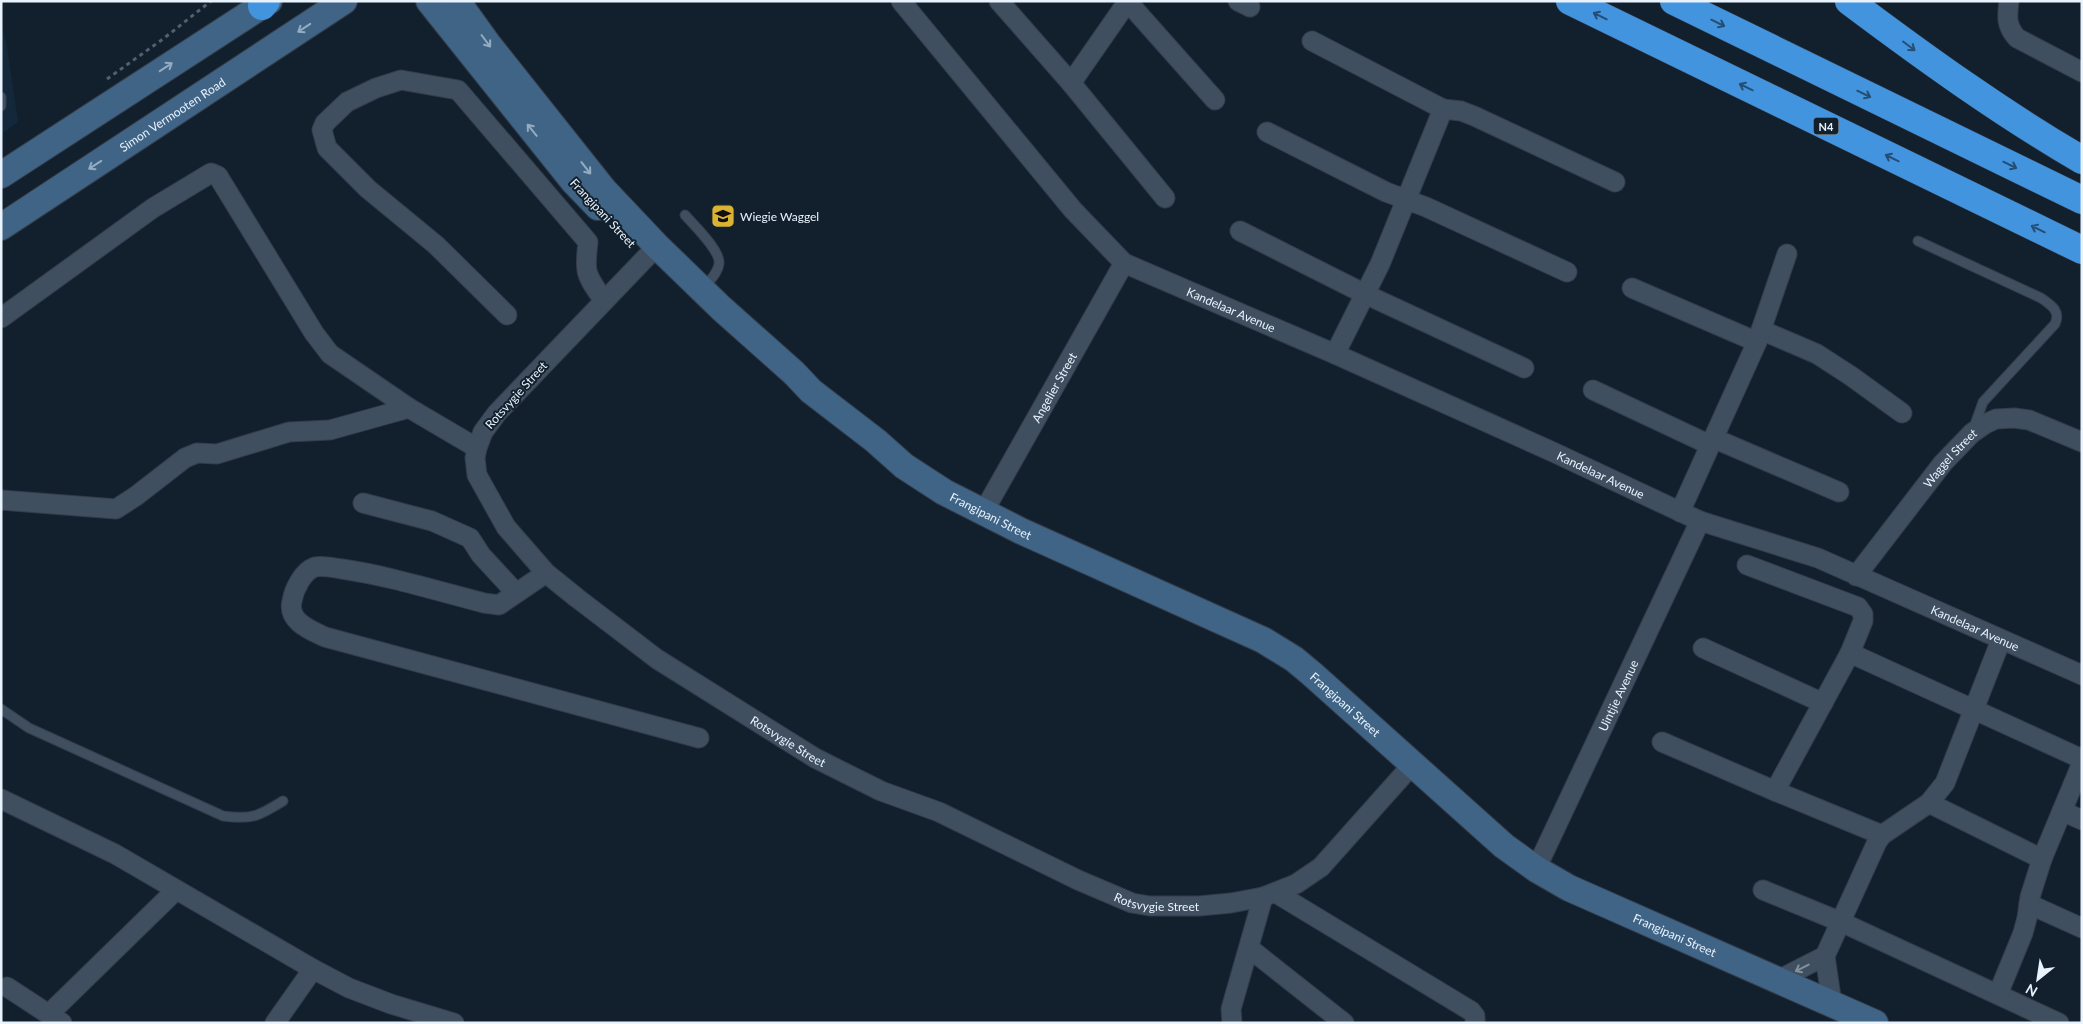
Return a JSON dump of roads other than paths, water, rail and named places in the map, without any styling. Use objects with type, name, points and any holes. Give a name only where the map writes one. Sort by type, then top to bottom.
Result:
[{"type":"highway","name":"N4","points":[[1570,1],[2082,250]]},
{"type":"highway","points":[[1674,1],[2082,200]]},
{"type":"highway","points":[[1858,6],[1925,58],[1996,107],[2082,160]]},
{"type":"street","name":"Simon Vermooten Road","points":[[1,227],[344,1]]},
{"type":"street","name":"Frangipani Street","points":[[429,1],[573,181],[651,252],[702,290],[794,373],[811,391],[912,472],[944,492],[1065,552],[1263,640],[1294,659],[1504,846],[1536,869],[1569,888],[1875,1023]]},
{"type":"street","name":"Frangipani Street","points":[[457,1],[488,44],[651,252],[716,325],[778,374],[811,391]]},
{"type":"street","points":[[901,1],[1073,210],[1124,263]]},
{"type":"street","points":[[999,1],[1071,83],[1165,198]]},
{"type":"street","points":[[2009,1],[2006,22],[2009,30],[2017,38],[2082,72]]},
{"type":"street","points":[[1071,83],[1127,2],[1215,100]]},
{"type":"street","points":[[1,175],[266,3]]},
{"type":"street","points":[[1312,41],[1443,109],[1461,111],[1474,116],[1615,182]]},
{"type":"street","points":[[507,315],[436,245],[368,189],[327,148],[322,130],[325,123],[346,102],[376,88],[401,80],[458,90],[466,97],[588,242],[585,265],[587,276],[604,301]]},
{"type":"street","points":[[1335,354],[1380,264],[1443,109]]},
{"type":"street","points":[[1267,132],[1386,192],[1496,238],[1567,272]]},
{"type":"street","points":[[1,318],[153,208],[211,173],[218,176],[330,354],[409,408],[477,448]]},
{"type":"street","points":[[1240,231],[1365,294],[1524,368]]},
{"type":"street","name":"Rotsvygie Street","points":[[651,252],[497,412],[483,432],[475,458],[477,476],[506,527],[546,573],[657,659],[815,758],[881,791],[939,812],[1078,880],[1132,903],[1150,906],[1199,906],[1270,895],[1296,884],[1320,867],[1412,765]]},
{"type":"street","points":[[1680,512],[1759,336],[1787,254]]},
{"type":"street","name":"Kandelaar Avenue","points":[[1124,263],[1335,354],[1553,452],[1700,521],[1818,558],[2082,675]]},
{"type":"street","name":"Angelier Street","points":[[984,511],[1124,263]]},
{"type":"street","points":[[1632,288],[1759,336],[1817,354],[1902,413]]},
{"type":"street","points":[[1592,390],[1838,492]]},
{"type":"street","points":[[1,500],[116,509],[136,496],[184,458],[197,453],[217,454],[289,432],[330,430],[409,408]]},
{"type":"street","name":"Waggel Street","points":[[1856,576],[1943,463],[1972,433],[1996,419],[2014,418],[2029,420],[2082,442]]},
{"type":"street","points":[[363,503],[432,521],[470,538],[481,555],[516,593]]},
{"type":"street","name":"Uintjie Avenue","points":[[1536,869],[1700,521]]},
{"type":"street","points":[[1747,565],[1858,607],[1863,614],[1863,621],[1850,654],[1775,791]]},
{"type":"street","points":[[546,573],[499,605],[484,603],[368,573],[316,567],[307,571],[297,587],[291,602],[295,619],[305,627],[325,637],[699,738]]},
{"type":"street","points":[[1832,1004],[1826,956],[1877,842],[1882,835],[1929,803],[1945,783],[2001,640]]},
{"type":"street","points":[[1703,648],[1823,703]]},
{"type":"street","points":[[1850,654],[2082,758]]},
{"type":"street","points":[[1662,742],[1882,835]]},
{"type":"street","points":[[1998,994],[2023,933],[2042,859],[2082,763]]},
{"type":"street","points":[[1,799],[99,846],[313,969],[369,996],[454,1023]]},
{"type":"street","points":[[1929,803],[2042,859]]},
{"type":"street","points":[[2062,811],[2082,820]]},
{"type":"street","points":[[7,987],[56,1018],[176,890]]},
{"type":"street","points":[[1763,890],[1841,922],[2059,1023]]},
{"type":"street","points":[[1232,1023],[1231,1009],[1249,948],[1270,895],[1471,1011],[1475,1016],[1475,1023]]},
{"type":"street","points":[[2029,904],[2082,928]]},
{"type":"street","points":[[1249,948],[1344,1023]]},
{"type":"street","points":[[1778,980],[1826,956]]},
{"type":"street","points":[[275,1023],[313,969]]},
{"type":"lane","points":[[1,97],[1,106]]},
{"type":"lane","points":[[686,215],[715,250],[719,258],[719,267],[702,290]]},
{"type":"lane","points":[[1918,241],[2041,298],[2057,312],[2058,318],[2055,324],[1982,402],[1972,433]]},
{"type":"lane","points":[[1,709],[30,728],[223,816],[243,819],[264,813],[283,801]]},
{"type":"place","name":"Wiegie Waggel","points":[[723,216]]}]
